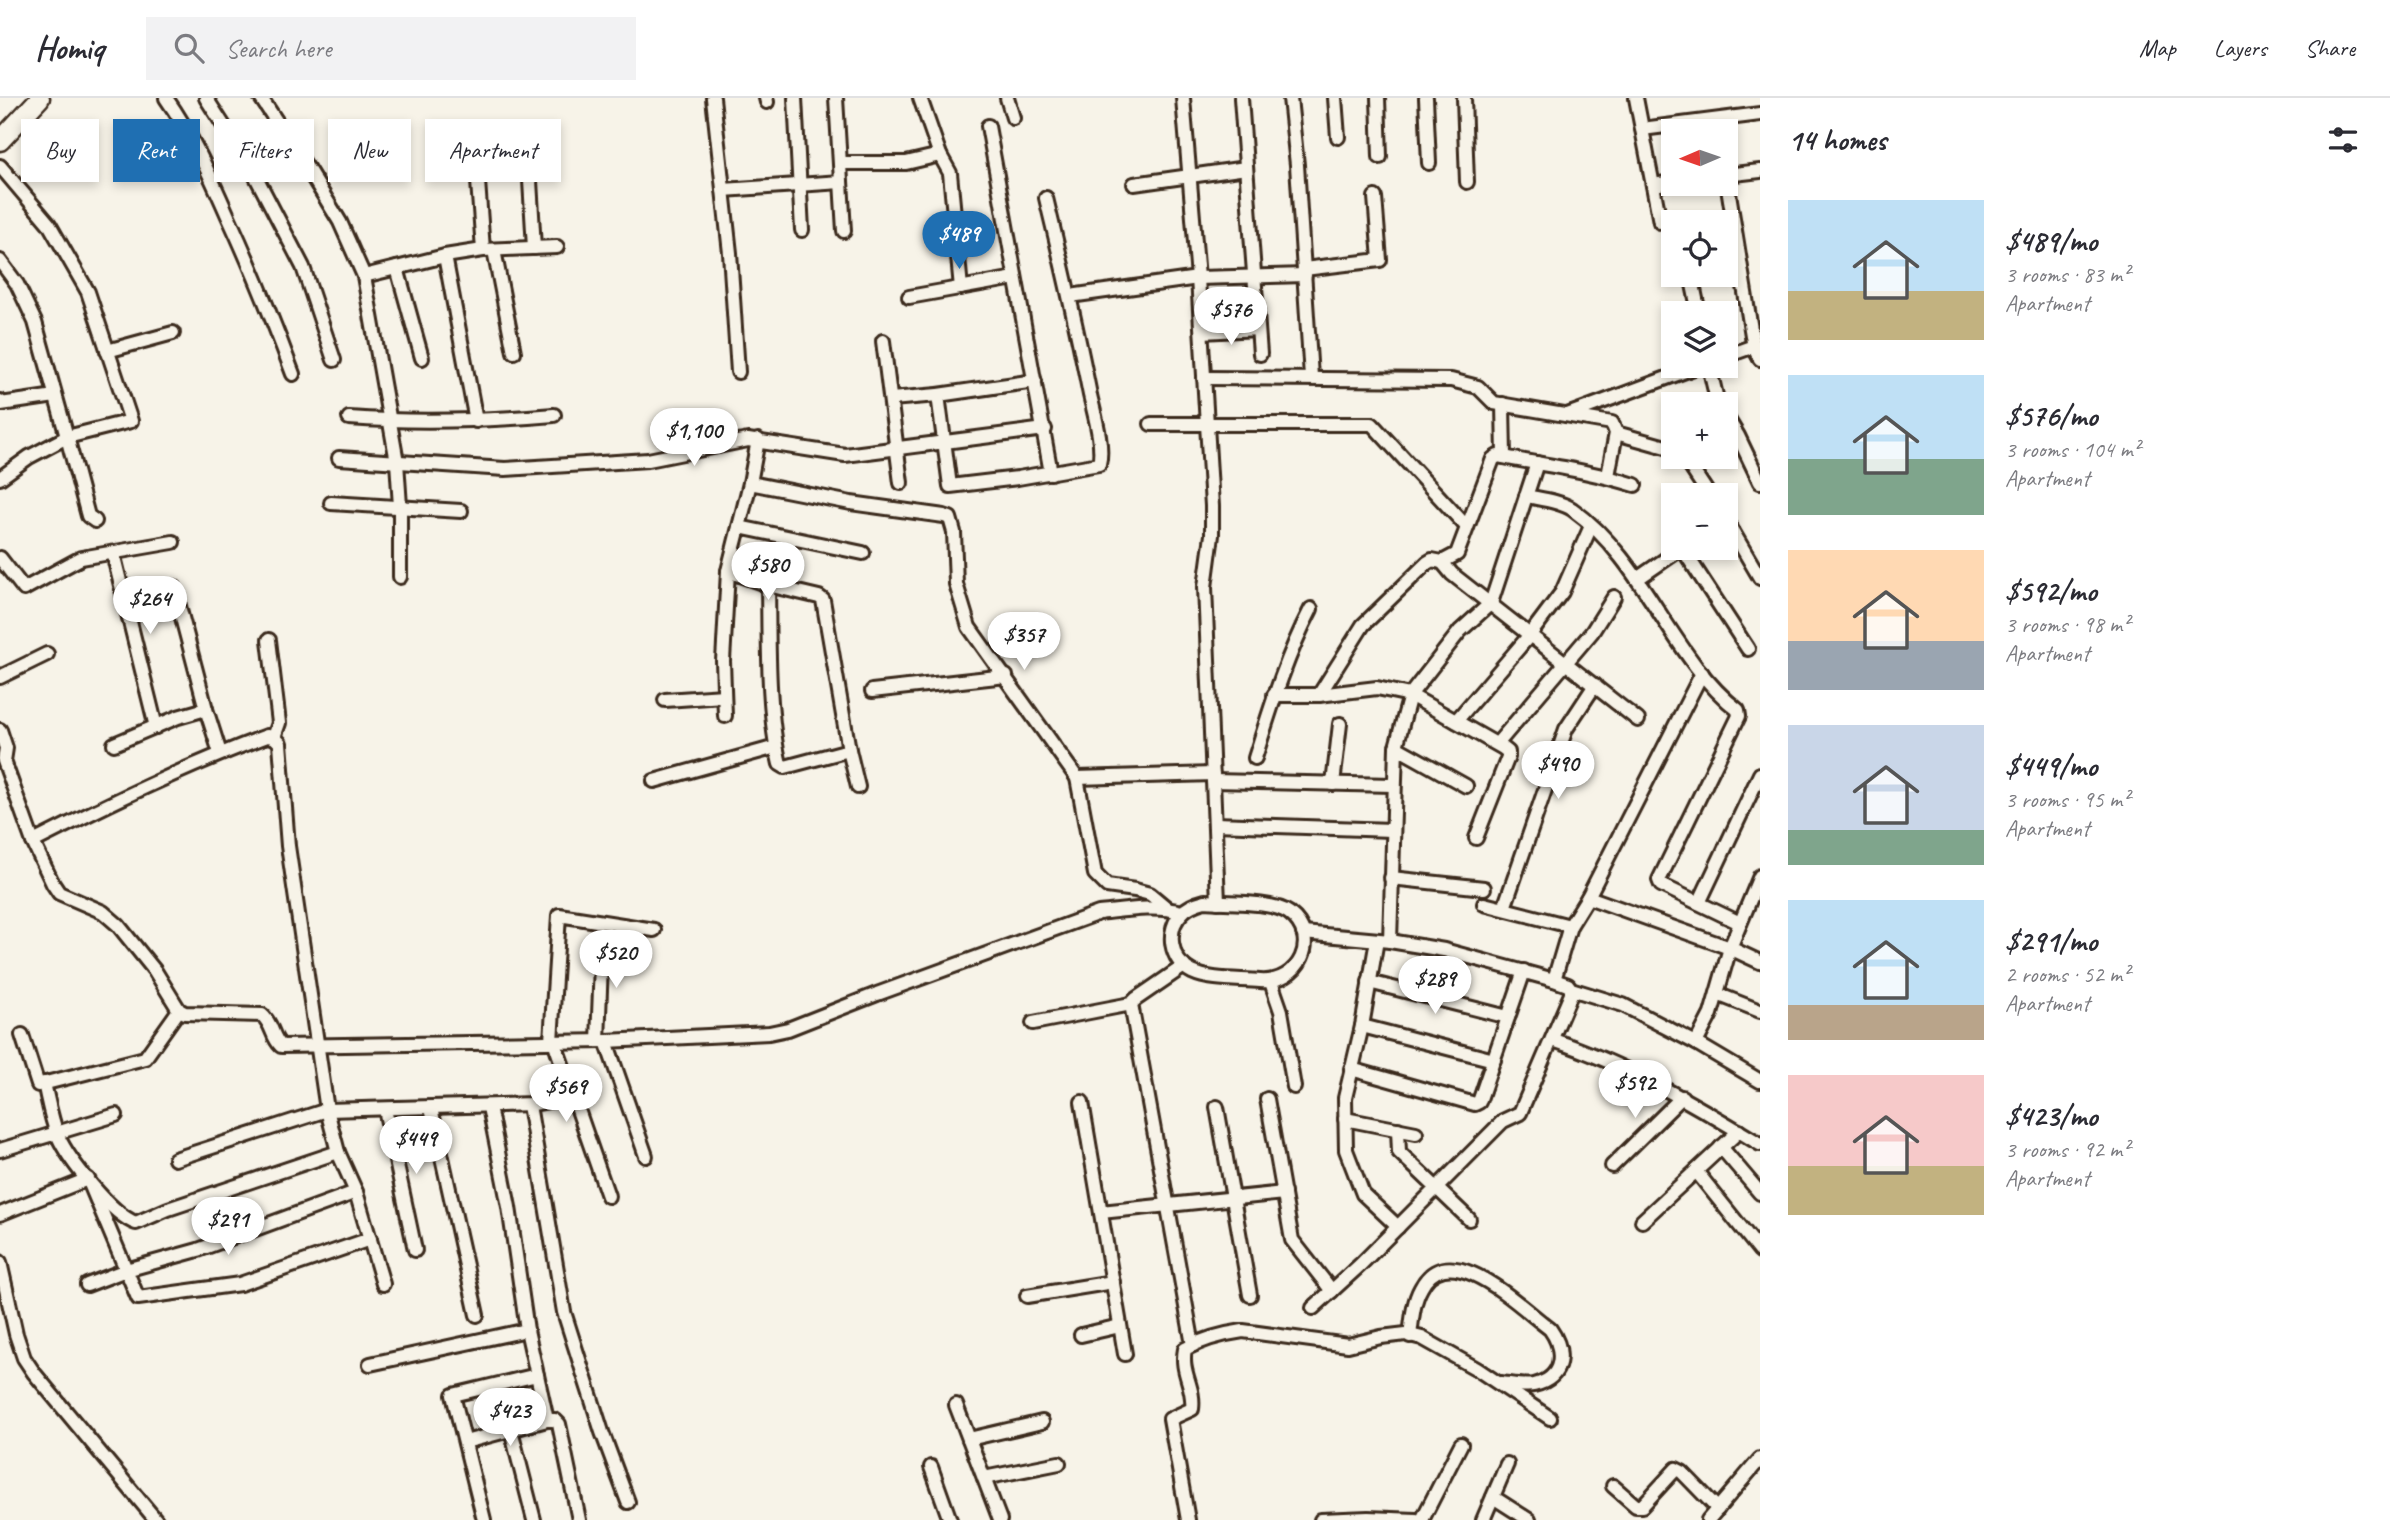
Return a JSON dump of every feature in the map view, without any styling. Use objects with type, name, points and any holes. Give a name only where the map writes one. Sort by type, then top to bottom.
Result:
[{"type":"main road","points":[[2,137],[40,98]]},
{"type":"street","points":[[166,98],[207,169],[265,299],[293,374]]},
{"type":"street","points":[[206,98],[254,173],[303,267],[334,360]]},
{"type":"street","points":[[261,98],[340,222],[364,276],[397,463],[400,577]]},
{"type":"street","points":[[713,98],[738,372]]},
{"type":"street","points":[[795,98],[802,230]]},
{"type":"street","points":[[836,98],[844,231]]},
{"type":"street","points":[[920,98],[940,155],[950,173],[961,288]]},
{"type":"street","points":[[1007,98],[1013,118]]},
{"type":"street","points":[[1183,98],[1208,424],[1212,526],[1205,587],[1219,902]]},
{"type":"street","points":[[1241,98],[1260,354]]},
{"type":"street","points":[[1290,98],[1311,377]]},
{"type":"street","points":[[1335,98],[1338,137]]},
{"type":"street","points":[[1378,98],[1380,157]]},
{"type":"street","points":[[1426,98],[1429,163]]},
{"type":"street","points":[[1464,98],[1467,182]]},
{"type":"street","points":[[1636,98],[1661,222]]},
{"type":"street","points":[[1642,129],[1760,114]]},
{"type":"street","points":[[988,126],[1051,473]]},
{"type":"street","points":[[840,163],[906,163],[940,155]]},
{"type":"street","points":[[0,166],[49,224],[88,292],[131,421],[67,437],[29,457],[0,478]]},
{"type":"street","points":[[1133,184],[1246,168]]},
{"type":"street","points":[[1738,174],[1760,171]]},
{"type":"street","points":[[480,182],[488,250],[514,352]]},
{"type":"street","points":[[530,182],[534,248]]},
{"type":"street","points":[[723,190],[841,182]]},
{"type":"street","points":[[1653,185],[1661,184]]},
{"type":"street","points":[[1730,196],[1760,359]]},
{"type":"street","points":[[1070,296],[1198,278],[1304,272],[1380,260],[1376,197]]},
{"type":"street","points":[[938,395],[950,486],[1099,464],[1101,458],[1070,296],[1046,198]]},
{"type":"street","points":[[364,276],[445,256],[488,250],[556,247]]},
{"type":"street","points":[[445,256],[475,421]]},
{"type":"street","points":[[0,261],[35,322],[88,516],[95,521]]},
{"type":"street","points":[[397,268],[422,358]]},
{"type":"street","points":[[0,284],[12,278]]},
{"type":"street","points":[[909,297],[1015,278]]},
{"type":"street","points":[[1202,332],[1258,328]]},
{"type":"street","points":[[107,351],[173,333]]},
{"type":"street","points":[[1738,349],[1755,340]]},
{"type":"street","points":[[884,341],[901,483]]},
{"type":"street","points":[[1204,377],[1444,379],[1478,387],[1489,400],[1503,404],[1612,423],[1616,433],[1608,476]]},
{"type":"street","points":[[1567,415],[1667,378]]},
{"type":"street","points":[[891,399],[1035,381]]},
{"type":"street","points":[[0,401],[1,404],[55,396]]},
{"type":"street","points":[[1503,404],[1504,457]]},
{"type":"street","points":[[349,418],[475,421],[554,415]]},
{"type":"street","points":[[1151,424],[1372,424],[1467,527]]},
{"type":"street","points":[[340,458],[505,469],[648,460],[748,440],[845,455],[1045,429]]},
{"type":"street","points":[[1616,433],[1661,446]]},
{"type":"street","points":[[1738,436],[1760,482]]},
{"type":"street","points":[[725,716],[723,661],[728,571],[758,440]]},
{"type":"street","points":[[1442,562],[1457,554],[1490,464],[1498,456],[1608,476],[1635,485]]},
{"type":"street","points":[[1398,1227],[1359,1187],[1346,1150],[1345,1119],[1351,1069],[1369,982],[1383,941],[1391,878],[1396,747],[1410,695],[1460,631],[1491,603],[1537,463]]},
{"type":"street","points":[[750,483],[851,503],[950,518],[954,532],[956,584],[962,607],[970,626],[1077,778],[1095,874],[1107,886],[1150,894],[1168,909]]},
{"type":"street","points":[[1526,496],[1565,505],[1618,551],[1702,673],[1724,699],[1738,710],[1739,716],[1660,880],[1661,885],[1740,923]]},
{"type":"street","points":[[331,503],[461,511]]},
{"type":"street","points":[[739,527],[863,553]]},
{"type":"street","points":[[1456,721],[1529,636],[1562,592],[1591,527]]},
{"type":"street","points":[[1738,540],[1760,578]]},
{"type":"street","points":[[0,558],[24,589],[81,558],[173,542]]},
{"type":"street","points":[[113,553],[156,727]]},
{"type":"street","points":[[1319,695],[1363,625],[1432,560],[1442,562],[1452,574],[1638,720]]},
{"type":"street","points":[[1637,579],[1665,560]]},
{"type":"street","points":[[1690,560],[1748,649]]},
{"type":"street","points":[[728,571],[823,600],[858,787]]},
{"type":"street","points":[[768,585],[769,649],[776,747],[780,764],[785,767],[849,750]]},
{"type":"street","points":[[174,587],[220,753]]},
{"type":"street","points":[[1497,744],[1592,632],[1614,597]]},
{"type":"street","points":[[1255,758],[1274,695],[1294,642],[1311,609]]},
{"type":"street","points":[[268,640],[279,723],[274,737]]},
{"type":"street","points":[[0,677],[47,654]]},
{"type":"street","points":[[1555,979],[1570,926],[1588,897],[1702,673]]},
{"type":"street","points":[[872,691],[1006,676]]},
{"type":"street","points":[[1504,908],[1566,729],[1595,685]]},
{"type":"street","points":[[1274,695],[1319,695],[1377,688],[1410,695],[1497,744],[1507,752],[1508,757],[1476,838]]},
{"type":"street","points":[[665,700],[724,696]]},
{"type":"street","points":[[114,744],[206,709]]},
{"type":"street","points":[[1333,784],[1340,724]]},
{"type":"street","points":[[0,730],[6,748],[2,761],[33,842],[60,893],[103,912],[118,925],[155,971],[179,1010],[185,1013],[262,1015],[270,1021],[274,1040],[281,1046],[602,1041],[769,1032],[788,1029],[1099,914],[1135,909],[1168,909],[1182,912]]},
{"type":"street","points":[[33,842],[128,794],[220,753],[267,736],[274,737],[280,743],[288,846],[327,1110],[338,1152],[356,1192],[383,1284]]},
{"type":"street","points":[[654,781],[776,747]]},
{"type":"street","points":[[1396,747],[1466,786]]},
{"type":"street","points":[[1699,903],[1760,774]]},
{"type":"street","points":[[1077,778],[1213,778],[1393,785]]},
{"type":"street","points":[[1215,824],[1392,830]]},
{"type":"street","points":[[1696,1043],[1712,1014],[1730,948],[1760,876]]},
{"type":"street","points":[[1391,878],[1484,888]]},
{"type":"street","points":[[1588,897],[1730,948],[1760,962]]},
{"type":"street","points":[[1205,901],[1276,907],[1288,912],[1298,921],[1305,946],[1302,959],[1284,978],[1271,982],[1200,976],[1178,961],[1173,949],[1171,936],[1182,912],[1205,901]]},
{"type":"street","points":[[1484,904],[1570,926]]},
{"type":"street","points":[[608,1196],[575,1096],[553,1041],[559,915],[654,930]]},
{"type":"street","points":[[1303,933],[1444,950],[1555,979],[1571,989],[1623,1005],[1696,1043],[1760,1081]]},
{"type":"street","points":[[602,938],[602,1041],[646,1156]]},
{"type":"street","points":[[1033,1023],[1131,1004],[1184,966]]},
{"type":"street","points":[[1351,1069],[1475,1104],[1479,1102],[1524,971]]},
{"type":"street","points":[[1271,982],[1281,1011],[1294,1087]]},
{"type":"street","points":[[1369,982],[1508,1017]]},
{"type":"street","points":[[1314,1308],[1503,1121],[1520,1113],[1571,989]]},
{"type":"street","points":[[1717,994],[1760,1011]]},
{"type":"street","points":[[1131,1004],[1193,1345]]},
{"type":"street","points":[[22,1035],[38,1085],[145,1058],[179,1010]]},
{"type":"street","points":[[1362,1026],[1494,1060]]},
{"type":"street","points":[[1552,1040],[1580,1049],[1682,1097],[1760,1144]]},
{"type":"street","points":[[44,1083],[66,1154],[115,1210],[125,1219],[136,1223],[167,1209],[338,1152]]},
{"type":"street","points":[[175,1159],[327,1110],[529,1105],[575,1096]]},
{"type":"street","points":[[1612,1166],[1682,1097]]},
{"type":"street","points":[[1267,1099],[1292,1240],[1332,1291]]},
{"type":"street","points":[[1082,1102],[1125,1354]]},
{"type":"street","points":[[529,1105],[564,1312],[601,1432],[628,1502]]},
{"type":"street","points":[[489,1107],[509,1207],[527,1330],[547,1420]]},
{"type":"street","points":[[1217,1107],[1250,1295]]},
{"type":"street","points":[[431,1108],[477,1315]]},
{"type":"street","points":[[385,1109],[415,1250]]},
{"type":"street","points":[[0,1150],[116,1115]]},
{"type":"street","points":[[1345,1119],[1416,1133]]},
{"type":"street","points":[[1398,1129],[1399,1152],[1469,1219]]},
{"type":"street","points":[[1642,1221],[1739,1131]]},
{"type":"street","points":[[1721,1147],[1760,1193]]},
{"type":"street","points":[[1696,1171],[1760,1251]]},
{"type":"street","points":[[0,1214],[88,1179]]},
{"type":"street","points":[[88,1179],[138,1298],[240,1284],[370,1240]]},
{"type":"street","points":[[87,1285],[126,1270],[198,1250],[356,1192]]},
{"type":"street","points":[[1101,1212],[1284,1193]]},
{"type":"street","points":[[0,1262],[24,1358],[156,1520]]},
{"type":"street","points":[[1410,1335],[1417,1298],[1429,1275],[1441,1268],[1458,1268],[1479,1276],[1550,1328],[1561,1354],[1559,1366],[1551,1378],[1533,1386],[1497,1383]]},
{"type":"street","points":[[1027,1296],[1113,1282]]},
{"type":"street","points":[[1081,1335],[1120,1326]]},
{"type":"street","points":[[370,1364],[527,1330]]},
{"type":"street","points":[[1188,1520],[1169,1423],[1170,1419],[1192,1409],[1193,1398],[1183,1368],[1185,1349],[1228,1333],[1243,1331],[1348,1345],[1381,1337],[1410,1335],[1422,1338],[1550,1418]]},
{"type":"street","points":[[484,1520],[453,1395],[537,1376]]},
{"type":"street","points":[[956,1405],[1000,1520]]},
{"type":"street","points":[[465,1442],[555,1420],[559,1424],[579,1520]]},
{"type":"street","points":[[969,1439],[1042,1422]]},
{"type":"street","points":[[511,1430],[534,1520]]},
{"type":"street","points":[[1422,1520],[1461,1444]]},
{"type":"street","points":[[1708,1520],[1760,1459]]},
{"type":"street","points":[[984,1478],[1059,1463]]},
{"type":"street","points":[[1483,1520],[1507,1464]]},
{"type":"street","points":[[931,1467],[950,1520]]},
{"type":"street","points":[[1613,1486],[1636,1506],[1642,1506],[1676,1469],[1718,1509]]},
{"type":"street","points":[[1493,1496],[1529,1520]]},
{"type":"street","points":[[1321,1520],[1416,1520]]}]
